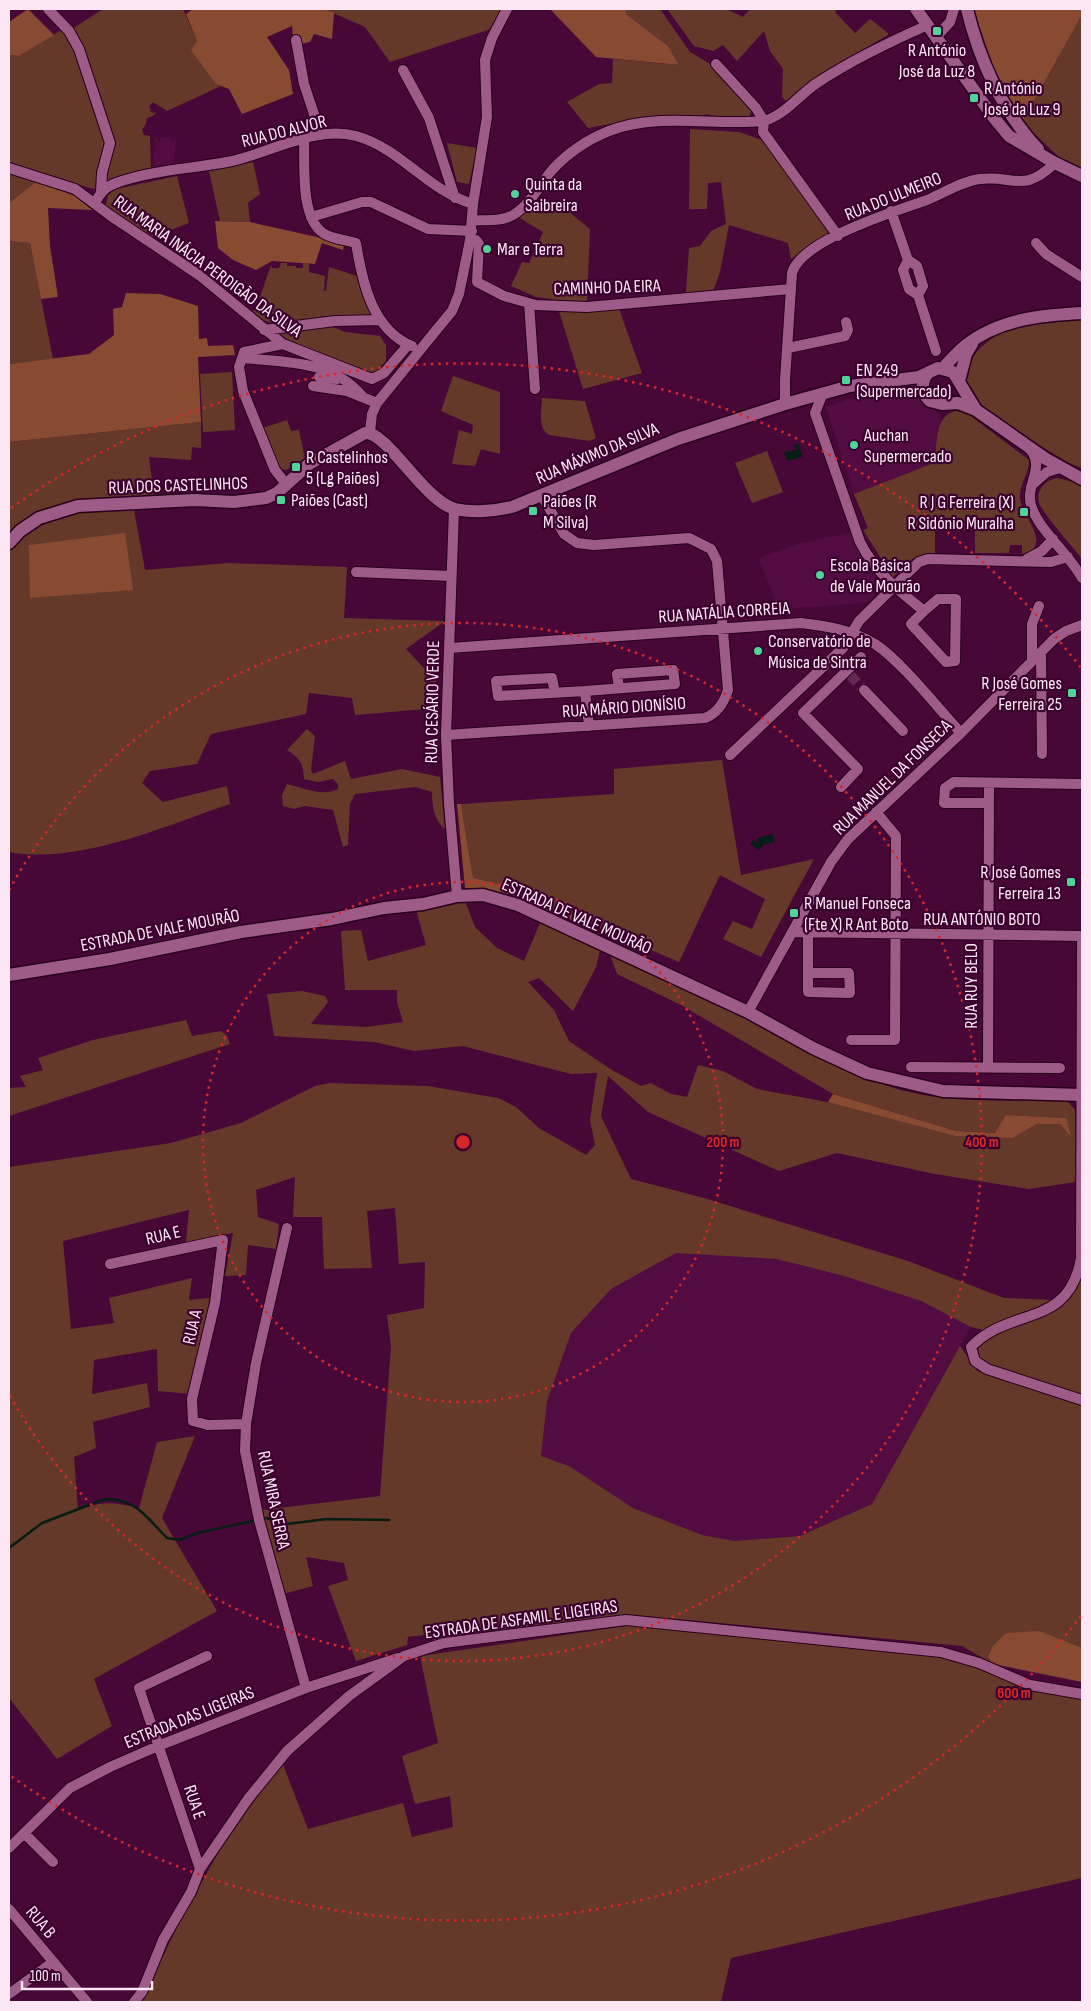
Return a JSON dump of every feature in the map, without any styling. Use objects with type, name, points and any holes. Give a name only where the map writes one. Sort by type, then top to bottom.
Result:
[{"type":"street","points":[[48,9],[69,32],[78,49],[110,143],[102,174],[101,192],[95,203]]},
{"type":"street","points":[[454,509],[436,498],[406,468],[384,442],[370,432],[372,414],[377,402],[452,311],[459,294],[472,230],[473,204],[487,118],[485,60],[492,38],[507,9]]},
{"type":"street","points":[[916,9],[1009,136],[1058,165],[1082,176]]},
{"type":"street","points":[[936,37],[950,22],[954,9]]},
{"type":"street","points":[[967,9],[998,93],[1022,132],[1041,155]]},
{"type":"street","points":[[311,217],[362,202],[371,202],[428,229],[472,230],[513,215],[530,199],[554,169],[594,138],[612,130],[642,124],[682,121],[735,124],[764,121],[776,117],[812,86],[844,65],[928,25]]},
{"type":"street","points":[[296,40],[304,84],[321,135]]},
{"type":"street","points":[[716,64],[756,108],[764,121],[763,132],[809,199],[838,236]]},
{"type":"street","points":[[403,70],[428,118],[455,198]]},
{"type":"street","name":"RUA DO ALVOR","points":[[101,192],[114,184],[140,175],[227,162],[321,135],[337,134],[365,139],[384,148],[455,198],[473,204]]},
{"type":"street","points":[[304,140],[306,203],[311,217],[323,233],[356,243],[361,274],[380,320],[408,345],[420,350]]},
{"type":"street","name":"RUA DO ULMEIRO","points":[[785,404],[790,290],[796,263],[806,254],[838,236],[891,211],[980,179],[1014,182],[1033,179],[1058,165]]},
{"type":"street","name":"RUA MARIA INÁCIA PERDIGÃO DA SILVA","points":[[9,168],[76,189],[111,216],[199,275],[283,344],[372,379],[384,373],[408,345]]},
{"type":"street","points":[[891,211],[908,260],[917,266],[923,286],[918,295],[936,350]]},
{"type":"street","name":"CAMINHO DA EIRA","points":[[472,230],[479,244],[477,282],[504,296],[536,305],[587,307],[790,290]]},
{"type":"street","points":[[1036,243],[1046,254],[1082,277]]},
{"type":"street","points":[[529,303],[535,390]]},
{"type":"street","points":[[1082,313],[1038,315],[1004,326],[974,339],[943,368],[929,372],[923,382],[924,395],[936,404],[958,403],[976,410],[1028,447],[1062,469],[1082,479]]},
{"type":"street","points":[[264,330],[335,321],[380,320]]},
{"type":"street","points":[[788,348],[847,334],[846,322]]},
{"type":"street","points":[[948,403],[957,395],[966,354],[974,339]]},
{"type":"street","points":[[283,344],[244,352],[240,367],[243,390],[275,470],[286,485]]},
{"type":"street","points":[[242,358],[298,363],[330,371],[363,397]]},
{"type":"street","points":[[943,368],[953,372],[976,410]]},
{"type":"street","name":"RUA MÁXIMO DA SILVA","points":[[454,509],[502,510],[542,496],[678,439],[785,404],[862,384],[910,379],[929,372]]},
{"type":"street","points":[[343,380],[316,382],[377,402]]},
{"type":"street","name":"RUA MÁXIMO DA SILVA","points":[[862,384],[904,386],[924,395]]},
{"type":"street","points":[[823,393],[815,413],[860,542],[870,562],[894,586],[924,610]]},
{"type":"street","name":"RUA DOS CASTELINHOS","points":[[9,544],[20,531],[39,518],[78,506],[195,500],[254,501],[277,494],[309,464],[361,435],[370,432]]},
{"type":"street","points":[[1028,447],[1034,454],[1037,465],[1031,487],[1031,507],[1082,578]]},
{"type":"street","points":[[1031,487],[1040,476],[1062,469],[1082,473]]},
{"type":"street","points":[[542,496],[564,534],[576,543],[594,545],[689,538],[711,548],[717,561],[722,628]]},
{"type":"street","name":"RUA CESÁRIO VERDE","points":[[454,509],[446,735],[449,803],[457,896]]},
{"type":"street","points":[[1023,560],[1042,551],[1053,539]]},
{"type":"street","points":[[730,755],[843,648],[859,621],[916,564],[928,559],[1051,562],[1068,557]]},
{"type":"street","points":[[356,572],[451,576]]},
{"type":"street","points":[[956,599],[955,661],[946,662],[911,624],[924,610],[938,600],[956,599]]},
{"type":"street","points":[[1032,661],[1032,624],[1039,606]]},
{"type":"street","name":"RUA NATÁLIA CORREIA","points":[[450,648],[801,623],[826,626],[852,633],[874,644],[889,656],[961,733]]},
{"type":"street","name":"RUA MANUEL DA FONSECA","points":[[748,1012],[842,847],[876,812],[961,733],[1032,661],[1066,631],[1082,625]]},
{"type":"street","name":"RUA MÁRIO DIONÍSIO","points":[[446,735],[705,718],[714,714],[723,704],[728,690],[722,628]]},
{"type":"street","points":[[1041,653],[1042,754]]},
{"type":"street","points":[[841,787],[858,769],[803,713],[830,686],[848,673],[861,656]]},
{"type":"street","points":[[555,693],[552,678],[496,681],[498,696],[555,693],[675,684],[673,670],[617,674],[619,688]]},
{"type":"street","points":[[817,674],[830,686]]},
{"type":"street","points":[[864,690],[903,731]]},
{"type":"street","points":[[585,691],[589,726]]},
{"type":"street","points":[[989,803],[944,803],[943,796],[945,788],[954,782],[1082,784]]},
{"type":"street","name":"RUA RUY BELO","points":[[988,1067],[989,784]]},
{"type":"street","points":[[850,1040],[894,1040],[896,836],[876,812]]},
{"type":"street","name":"ESTRADA DE VALE MOURÃO","points":[[9,975],[110,959],[241,932],[332,919],[384,908],[423,904],[457,896],[483,895],[512,903],[748,1012],[841,1062],[867,1073],[943,1092],[1081,1095]]},
{"type":"street","name":"RUA ANTÓNIO BOTO","points":[[792,932],[808,934],[1082,936]]},
{"type":"street","points":[[808,934],[808,973]]},
{"type":"street","points":[[1082,942],[1081,1258],[1078,1275],[1071,1290],[1057,1304],[982,1335],[971,1347],[975,1361],[987,1369],[1082,1400]]},
{"type":"street","points":[[911,1066],[1060,1068]]},
{"type":"street","name":"RUA MIRA SERRA","points":[[287,1228],[256,1363],[246,1424],[245,1451],[250,1480],[306,1688]]},
{"type":"street","name":"RUA A","points":[[223,1240],[215,1302],[192,1400],[194,1422],[208,1425],[246,1424]]},
{"type":"street","name":"RUA E","points":[[110,1264],[223,1240]]},
{"type":"street","name":"ESTRADA DE ASFAMIL E LIGEIRAS","points":[[134,2002],[142,1992],[163,1940],[191,1892],[200,1869],[248,1799],[288,1751],[349,1696],[404,1656],[444,1644],[626,1620],[941,1652],[979,1663],[1030,1685],[1082,1694]]},
{"type":"street","name":"RUA E","points":[[200,1869],[139,1688],[207,1656]]},
{"type":"street","name":"ESTRADA DAS LIGEIRAS","points":[[9,1848],[70,1788],[110,1767],[158,1746],[306,1688],[404,1656]]},
{"type":"street","points":[[24,1833],[53,1862]]},
{"type":"street","name":"RUA B","points":[[9,1910],[87,2002]]},
{"type":"street","points":[[9,1994],[53,1962]]},
{"type":"shaded area","points":[[28,9],[54,35],[19,56],[9,55],[9,22]]},
{"type":"shaded area","points":[[103,9],[183,9],[216,84],[221,86],[167,111],[153,102],[149,107],[150,111],[156,112],[153,116],[147,118],[142,129],[144,135],[150,136],[151,169],[137,171],[110,182],[105,178],[113,145],[72,29]]},
{"type":"shaded area","points":[[193,9],[324,9],[334,13],[332,39],[314,34],[310,42],[300,44],[293,39],[292,26],[267,37],[289,70],[293,94],[242,114],[229,89],[216,84],[191,50],[197,41],[186,14]]},
{"type":"shaded area","points":[[324,9],[504,9],[497,22],[488,30],[390,62],[365,27]]},
{"type":"shaded area","points":[[550,9],[627,9],[626,14],[668,46],[679,65],[596,57]]},
{"type":"shaded area","points":[[627,9],[660,9],[690,52],[717,68],[752,109],[749,118],[717,117],[706,114],[703,116],[648,117],[588,128],[567,102],[599,84],[612,83],[613,59],[679,65],[668,46],[626,14]]},
{"type":"shaded area","points":[[667,9],[726,9],[743,17],[750,9],[837,9],[835,12],[855,33],[870,19],[888,35],[820,75],[789,104],[782,97],[783,69],[770,51],[764,31],[737,61],[723,45],[713,51],[694,46]]},
{"type":"shaded area","points":[[973,9],[1082,9],[1082,15],[1022,122],[995,71]]},
{"type":"shaded area","points":[[1082,15],[1082,169],[1061,159],[1022,122]]},
{"type":"shaded area","points":[[63,29],[75,50],[107,142],[96,188],[93,189],[9,162],[9,55],[19,56]]},
{"type":"shaded area","points":[[690,129],[739,132],[765,141],[830,232],[830,236],[791,259],[788,243],[729,225],[720,272],[713,291],[686,293],[689,248],[700,246],[711,231],[726,224],[721,182],[708,183],[707,209],[689,209]]},
{"type":"shaded area","points":[[171,137],[171,141],[176,140],[174,162],[178,162],[178,167],[153,169],[155,138],[160,142],[160,138]]},
{"type":"shaded area","points":[[447,143],[477,148],[469,184],[457,182]]},
{"type":"shaded area","points":[[253,162],[260,194],[248,203],[250,222],[220,221],[209,171]]},
{"type":"shaded area","points":[[9,173],[37,181],[9,203]]},
{"type":"shaded area","points":[[177,176],[189,223],[153,237],[108,209],[106,204],[108,195],[116,189]]},
{"type":"shaded area","points":[[37,181],[75,196],[92,210],[48,208],[50,246],[58,297],[41,299],[30,243],[9,241],[9,203]]},
{"type":"shaded area","points":[[537,201],[569,212],[590,229],[587,304],[536,297],[511,286],[522,262],[529,263],[543,232],[518,217]]},
{"type":"shaded area","points":[[215,221],[250,222],[344,243],[343,250],[322,243],[315,264],[272,261],[256,270],[233,260],[218,248]]},
{"type":"shaded area","points":[[9,241],[30,243],[53,359],[9,364]]},
{"type":"shaded area","points":[[281,263],[287,263],[287,266],[296,266],[296,268],[303,268],[303,263],[309,264],[309,272],[325,276],[324,291],[326,291],[329,267],[357,276],[373,316],[276,325],[261,319],[253,311],[258,303],[271,265],[272,268],[279,268]]},
{"type":"shaded area","points":[[126,293],[160,294],[198,306],[199,339],[207,338],[208,346],[233,345],[235,355],[198,357],[201,422],[9,442],[9,364],[89,354],[114,335],[113,309],[122,307]]},
{"type":"shaded area","points":[[619,309],[642,373],[583,389],[559,311]]},
{"type":"shaded area","points":[[1082,320],[1082,468],[1069,463],[991,414],[972,397],[967,379],[968,368],[972,359],[986,343],[996,336],[1017,326],[1037,321]]},
{"type":"shaded area","points":[[333,327],[345,332],[380,336],[386,345],[386,361],[375,373],[366,372],[285,339],[275,333]]},
{"type":"shaded area","points":[[232,372],[235,430],[203,432],[200,374]]},
{"type":"shaded area","points":[[453,376],[500,392],[500,454],[481,449],[475,466],[452,464],[459,430],[472,434],[473,425],[441,411]]},
{"type":"shaded area","points":[[880,388],[914,395],[941,415],[935,463],[854,494],[826,407]]},
{"type":"shaded area","points":[[542,398],[585,401],[596,438],[590,441],[549,435],[545,432],[542,423]]},
{"type":"shaded area","points":[[957,411],[968,414],[1029,460],[1020,498],[1034,530],[1036,545],[1031,550],[1022,554],[1022,545],[1010,545],[1009,553],[975,553],[975,530],[935,531],[935,553],[912,559],[893,577],[863,530],[868,528],[854,494],[934,463],[938,431],[941,424],[950,413]]},
{"type":"shaded area","points":[[287,420],[291,431],[299,430],[305,459],[286,470],[278,468],[262,428]]},
{"type":"shaded area","points":[[201,422],[201,448],[192,447],[191,460],[149,457],[154,497],[94,499],[60,505],[27,522],[9,536],[9,442]]},
{"type":"shaded area","points":[[799,444],[802,457],[787,461],[784,452],[799,449],[795,448],[794,445]]},
{"type":"shaded area","points":[[767,451],[783,492],[752,503],[735,463]]},
{"type":"shaded area","points":[[1057,478],[1082,484],[1082,559],[1052,523],[1039,503],[1038,498],[1042,486]]},
{"type":"shaded area","points":[[104,509],[134,510],[145,570],[228,563],[347,567],[344,618],[445,621],[406,649],[436,681],[437,708],[355,715],[352,698],[309,693],[306,714],[211,734],[197,764],[150,771],[142,783],[163,802],[227,786],[230,804],[150,832],[92,848],[36,855],[9,852],[9,552],[18,542],[40,526],[64,516]]},
{"type":"shaded area","name":"Escola Básica de Vale Mourão","points":[[853,532],[865,565],[884,586],[866,603],[778,609],[759,558],[801,543]]},
{"type":"shaded area","points":[[125,533],[133,590],[30,598],[29,545]]},
{"type":"shaded area","points":[[307,729],[315,736],[311,770],[313,774],[345,761],[351,779],[402,769],[440,777],[445,829],[436,817],[432,792],[415,787],[355,794],[350,804],[348,845],[343,847],[333,810],[305,806],[294,809],[283,806],[282,795],[287,784],[319,792],[338,789],[338,784],[333,779],[318,782],[304,779],[300,761],[287,750]]},
{"type":"shaded area","points":[[722,760],[741,875],[814,859],[761,957],[723,939],[733,921],[752,929],[765,899],[720,875],[679,962],[492,882],[473,878],[461,804],[614,794],[614,769]]},
{"type":"shaded area","points":[[457,804],[461,804],[473,878],[492,882],[575,917],[577,922],[504,893],[465,888]]},
{"type":"shaded area","points":[[773,834],[775,842],[763,845],[759,850],[750,844],[753,840],[757,843],[758,838]]},
{"type":"shaded area","points":[[465,901],[475,927],[497,948],[524,961],[540,923],[600,950],[596,967],[573,1011],[539,978],[528,982],[554,1010],[569,1041],[612,1070],[641,1086],[651,1083],[671,1094],[687,1097],[698,1065],[723,1071],[757,1089],[838,1104],[955,1136],[1013,1138],[1037,1124],[1060,1124],[1070,1136],[1065,1118],[1007,1115],[996,1133],[956,1131],[833,1094],[681,1005],[617,974],[610,955],[719,1003],[836,1065],[878,1083],[900,1090],[940,1098],[1063,1100],[1069,1103],[1075,1110],[1076,1182],[1029,1189],[935,1174],[837,1153],[779,1171],[648,1112],[608,1076],[601,1116],[631,1179],[704,1198],[908,1261],[1004,1298],[1056,1300],[983,1330],[971,1327],[921,1301],[844,1276],[805,1266],[776,1259],[676,1253],[611,1289],[571,1333],[547,1401],[541,1456],[569,1466],[633,1508],[702,1535],[734,1541],[800,1536],[872,1504],[960,1346],[977,1371],[1082,1404],[1082,1649],[993,1664],[962,1646],[634,1615],[469,1635],[432,1642],[431,1634],[408,1637],[407,1645],[356,1661],[328,1586],[348,1580],[344,1563],[306,1557],[313,1586],[283,1594],[262,1510],[380,1496],[391,1346],[387,1315],[424,1308],[425,1262],[399,1264],[395,1208],[367,1211],[372,1268],[324,1269],[322,1217],[293,1217],[295,1177],[256,1190],[258,1217],[279,1224],[276,1249],[248,1245],[246,1275],[225,1276],[233,1233],[186,1243],[189,1210],[63,1241],[71,1329],[114,1323],[109,1298],[192,1278],[189,1300],[209,1298],[208,1319],[191,1394],[158,1391],[157,1349],[94,1360],[92,1394],[147,1383],[150,1407],[93,1422],[96,1448],[74,1457],[78,1510],[108,1503],[139,1508],[157,1442],[195,1436],[162,1518],[217,1611],[94,1679],[112,1726],[57,1759],[9,1698],[9,1167],[171,1143],[241,1123],[315,1086],[330,1083],[428,1086],[498,1098],[516,1107],[539,1128],[586,1155],[595,1145],[590,1120],[597,1073],[571,1074],[463,1046],[414,1051],[374,1042],[274,1036],[267,994],[302,991],[325,996],[328,1002],[311,1024],[366,1027],[403,1022],[397,1002],[397,990],[345,990],[341,931],[361,930],[368,961],[426,945],[416,910]]},
{"type":"shaded area","points":[[186,1020],[192,1036],[221,1031],[227,1036],[230,1044],[9,1116],[9,1088],[26,1087],[20,1076],[43,1070],[38,1058],[93,1040]]},
{"type":"shaded area","points":[[833,1094],[956,1131],[995,1133],[1006,1115],[1066,1118],[1071,1137],[1060,1124],[1037,1124],[1013,1138],[955,1136],[828,1102]]},
{"type":"shaded area","points":[[676,1253],[776,1259],[844,1276],[921,1301],[971,1327],[872,1504],[800,1536],[734,1541],[702,1535],[653,1517],[619,1501],[541,1456],[547,1401],[571,1333],[611,1289]]},
{"type":"shaded area","points":[[1082,1278],[1082,1395],[989,1366],[982,1360],[979,1356],[978,1347],[985,1338],[1058,1308],[1073,1293]]},
{"type":"shaded area","points":[[633,1625],[917,1653],[956,1660],[1027,1688],[1082,1697],[1082,1878],[731,1958],[721,2002],[141,2002],[180,1921],[222,1846],[282,1762],[308,1829],[403,1803],[412,1837],[453,1827],[450,1796],[415,1804],[402,1756],[438,1743],[420,1656]]},
{"type":"shaded area","points":[[1039,1631],[1082,1648],[1082,1682],[993,1664],[988,1657],[993,1646],[1006,1633]]},
{"type":"waterway","points":[[9,1548],[42,1523],[105,1499],[125,1502],[133,1506],[147,1516],[167,1538],[180,1540],[197,1533],[253,1521]]},
{"type":"waterway","points":[[266,1518],[287,1524],[327,1519],[389,1520]]},
{"type":"tunnel","points":[[850,675],[864,690]]},
{"type":"place","name":"R António José da Luz 8","points":[[937,31]]},
{"type":"place","name":"R António José da Luz 9","points":[[974,98]]},
{"type":"place","name":"Quinta da Saibreira","points":[[515,194]]},
{"type":"place","name":"Mar e Terra","points":[[487,249]]},
{"type":"place","name":"EN 249 (Supermercado)","points":[[846,380]]},
{"type":"place","name":"Auchan Supermercado","points":[[854,445]]},
{"type":"place","name":"R Castelinhos 5 (Lg Paiões)","points":[[296,467]]},
{"type":"place","name":"Paiões (Cast)","points":[[281,500]]},
{"type":"place","name":"Paiões (R M Silva)","points":[[533,511]]},
{"type":"place","name":"R J G Ferreira (X) R Sidónio Muralha","points":[[1024,512]]},
{"type":"place","name":"Escola Básica de Vale Mourão","points":[[820,575]]},
{"type":"place","name":"Conservatório de Música de Sintra","points":[[758,651]]},
{"type":"place","name":"R José Gomes Ferreira 25","points":[[1072,693]]},
{"type":"place","name":"R José Gomes Ferreira 13","points":[[1071,882]]},
{"type":"place","name":"R Manuel Fonseca (Fte X) R Ant Boto","points":[[794,913]]}]
